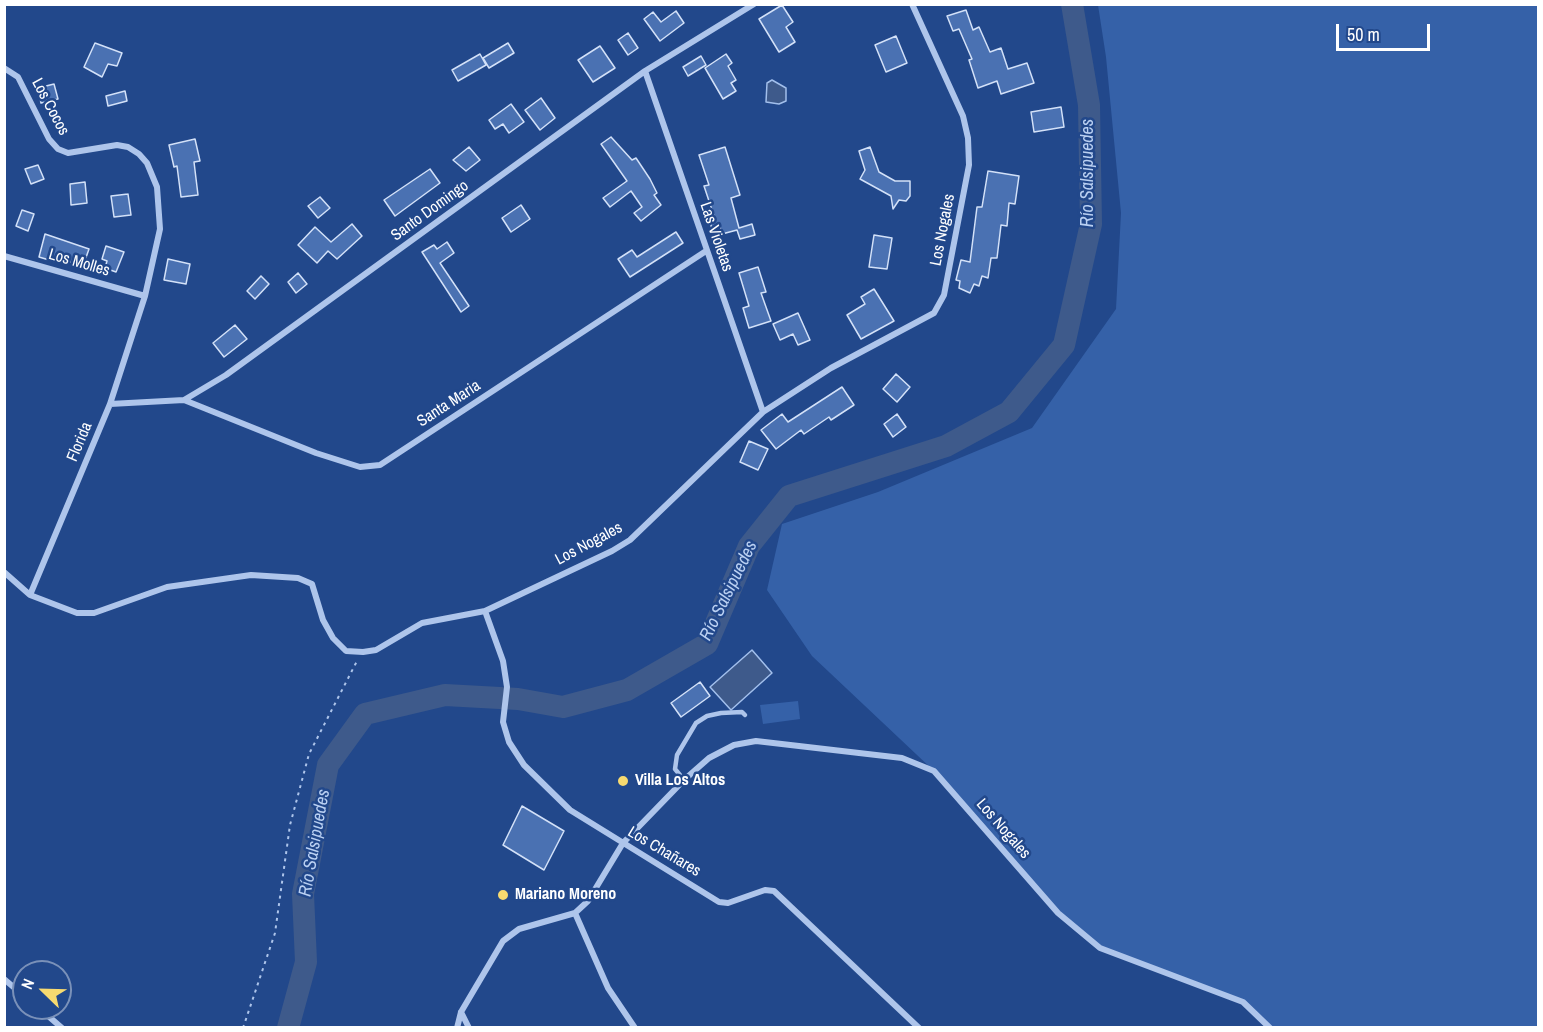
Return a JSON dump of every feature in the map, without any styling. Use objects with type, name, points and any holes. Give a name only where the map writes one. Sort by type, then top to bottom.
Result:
[{"type":"street","name":"Santo Domingo","points":[[110,404],[184,400],[226,375],[645,71],[754,4]]},
{"type":"street","name":"Los Nogales","points":[[363,652],[376,650],[422,623],[485,611],[612,551],[630,540],[763,412],[831,368],[934,313],[944,295],[969,165],[968,138],[963,116],[912,4]]},
{"type":"street","name":"Los Cocos","points":[[4,68],[18,77],[49,139],[58,149],[68,153],[117,145],[128,147],[147,163],[157,188],[160,229],[146,296]]},
{"type":"street","name":"Las Violetas","points":[[645,71],[763,412]]},
{"type":"street","name":"Santa Maria","points":[[184,400],[316,453],[360,467],[380,465],[706,251]]},
{"type":"street","name":"Los Molles","points":[[4,256],[146,296]]},
{"type":"street","name":"Florida","points":[[30,595],[110,404],[146,296]]},
{"type":"street","points":[[4,572],[30,595],[77,613],[94,613],[167,587],[251,575],[298,578],[312,584],[323,620],[333,638],[346,651],[363,652]]},
{"type":"street","name":"Los Chañares","points":[[485,611],[502,661],[507,687],[503,722],[509,742],[524,765],[570,810],[719,902],[728,903],[765,890],[774,891],[919,1028]]},
{"type":"street","name":"Los Nogales","points":[[575,913],[588,901],[623,843],[684,780],[709,758],[734,745],[756,741],[902,758],[934,771],[1058,914],[1100,948],[1243,1002],[1270,1028]]},
{"type":"street","points":[[457,1028],[461,1012],[503,941],[519,929],[575,913],[608,988],[635,1028]]},
{"type":"street","points":[[461,1012],[469,1028]]},
{"type":"lane","points":[[684,780],[675,769],[677,755],[696,723],[707,716],[721,713],[745,715]]},
{"type":"path","points":[[243,1028],[275,933],[290,825],[309,754],[363,652]]},
{"type":"shaded area","points":[[1098,5],[1538,5],[1538,1027],[1270,1027],[1243,1002],[1113,955],[1058,913],[934,771],[812,656],[767,590],[782,524],[878,492],[1032,428],[1116,309],[1121,213],[1106,57]]},
{"type":"shaded area","points":[[772,80],[786,88],[786,101],[779,104],[766,102],[767,83]]},
{"type":"shaded area","points":[[752,650],[772,673],[731,710],[710,687]]},
{"type":"shaded area","points":[[798,701],[800,719],[763,724],[760,705]]},
{"type":"building","points":[[782,5],[793,22],[786,27],[795,42],[779,52],[759,19]]},
{"type":"building","points":[[966,10],[973,30],[979,27],[990,52],[1001,48],[1008,69],[1027,63],[1034,83],[1001,94],[997,81],[978,88],[969,60],[972,59],[959,29],[953,31],[947,16]]},
{"type":"building","points":[[676,11],[684,23],[660,41],[644,19],[653,12],[661,22]]},
{"type":"building","points":[[628,33],[638,48],[628,55],[618,40]]},
{"type":"building","points":[[896,36],[907,63],[886,72],[875,45]]},
{"type":"building","points":[[95,43],[122,53],[117,66],[108,64],[102,77],[84,67]]},
{"type":"building","points":[[508,43],[514,53],[489,68],[483,58]]},
{"type":"building","points":[[600,46],[615,68],[593,82],[578,60]]},
{"type":"building","points":[[480,54],[486,65],[458,81],[452,70]]},
{"type":"building","points":[[726,54],[732,63],[728,66],[736,80],[731,83],[736,91],[723,99],[705,68]]},
{"type":"building","points":[[701,56],[706,65],[688,76],[683,67]]},
{"type":"building","points":[[54,84],[58,99],[41,103],[38,88]]},
{"type":"building","points":[[125,91],[127,101],[108,106],[106,96]]},
{"type":"building","points":[[541,98],[555,118],[540,130],[525,110]]},
{"type":"building","points":[[511,104],[524,122],[509,133],[503,124],[495,129],[489,120]]},
{"type":"building","points":[[1061,107],[1064,127],[1034,132],[1031,112]]},
{"type":"building","points":[[611,137],[632,160],[636,158],[657,193],[654,195],[661,205],[641,221],[634,213],[642,207],[631,191],[610,207],[603,198],[627,181],[601,144]]},
{"type":"building","points":[[195,139],[200,161],[194,162],[198,195],[181,197],[177,166],[174,167],[169,145]]},
{"type":"building","points":[[469,147],[480,160],[466,171],[453,160]]},
{"type":"building","points":[[725,147],[740,195],[731,198],[739,228],[752,224],[755,235],[740,239],[737,230],[722,234],[720,227],[712,229],[709,218],[714,216],[704,186],[709,185],[699,155]]},
{"type":"building","points":[[870,147],[879,172],[895,181],[910,181],[910,196],[906,201],[899,200],[893,209],[891,196],[860,179],[865,170],[859,151]]},
{"type":"building","points":[[38,165],[44,179],[31,184],[25,169]]},
{"type":"building","points":[[430,169],[440,183],[395,216],[384,200]]},
{"type":"building","points":[[988,171],[1019,176],[1015,204],[1009,203],[1007,226],[1001,225],[997,258],[991,258],[988,278],[982,276],[979,286],[974,284],[970,293],[959,288],[960,281],[956,280],[961,260],[970,262],[977,207],[982,207]]},
{"type":"building","points":[[85,182],[87,203],[71,205],[70,184]]},
{"type":"building","points":[[128,194],[131,215],[114,217],[111,196]]},
{"type":"building","points":[[320,197],[330,208],[318,218],[308,206]]},
{"type":"building","points":[[521,205],[530,219],[511,232],[502,218]]},
{"type":"building","points":[[22,210],[34,214],[28,231],[16,226]]},
{"type":"building","points":[[352,224],[362,236],[337,259],[328,251],[317,263],[298,245],[315,227],[331,242]]},
{"type":"building","points":[[676,232],[683,243],[630,277],[618,259],[632,250],[637,257]]},
{"type":"building","points":[[45,234],[89,249],[83,266],[58,258],[56,262],[39,257]]},
{"type":"building","points":[[874,235],[892,238],[887,269],[869,267]]},
{"type":"building","points":[[447,242],[454,253],[440,263],[469,306],[461,312],[422,252],[434,245],[437,249]]},
{"type":"building","points":[[106,246],[124,252],[116,272],[105,268],[107,261],[102,259]]},
{"type":"building","points":[[168,259],[190,264],[186,284],[164,280]]},
{"type":"building","points":[[758,267],[766,292],[761,293],[771,321],[749,328],[743,308],[749,306],[739,273]]},
{"type":"building","points":[[298,273],[307,284],[296,293],[288,282]]},
{"type":"building","points":[[261,276],[269,284],[255,299],[247,291]]},
{"type":"building","points":[[874,289],[894,321],[861,339],[847,315],[865,304],[861,297]]},
{"type":"building","points":[[798,313],[810,340],[798,345],[793,334],[780,340],[773,324]]},
{"type":"building","points":[[235,325],[247,339],[224,357],[213,343]]},
{"type":"building","points":[[896,374],[910,387],[897,402],[883,389]]},
{"type":"building","points":[[842,387],[854,405],[831,420],[829,417],[804,434],[801,430],[776,449],[761,430],[782,414],[788,422]]},
{"type":"building","points":[[897,414],[906,427],[893,437],[884,424]]},
{"type":"building","points":[[749,441],[768,449],[758,470],[740,462]]},
{"type":"building","points":[[700,682],[710,696],[681,717],[671,703]]},
{"type":"building","points":[[522,806],[564,831],[544,870],[503,845]]},
{"type":"waterway","name":"Río Salsipuedes","points":[[288,1028],[306,962],[303,894],[328,765],[365,714],[445,695],[518,699],[563,707],[627,690],[707,644],[749,546],[789,496],[946,446],[1009,412],[1064,345],[1091,224],[1089,105],[1072,4]]},
{"type":"place","name":"Villa Los Altos","points":[[623,781]]},
{"type":"place","name":"Mariano Moreno","points":[[503,895]]}]
